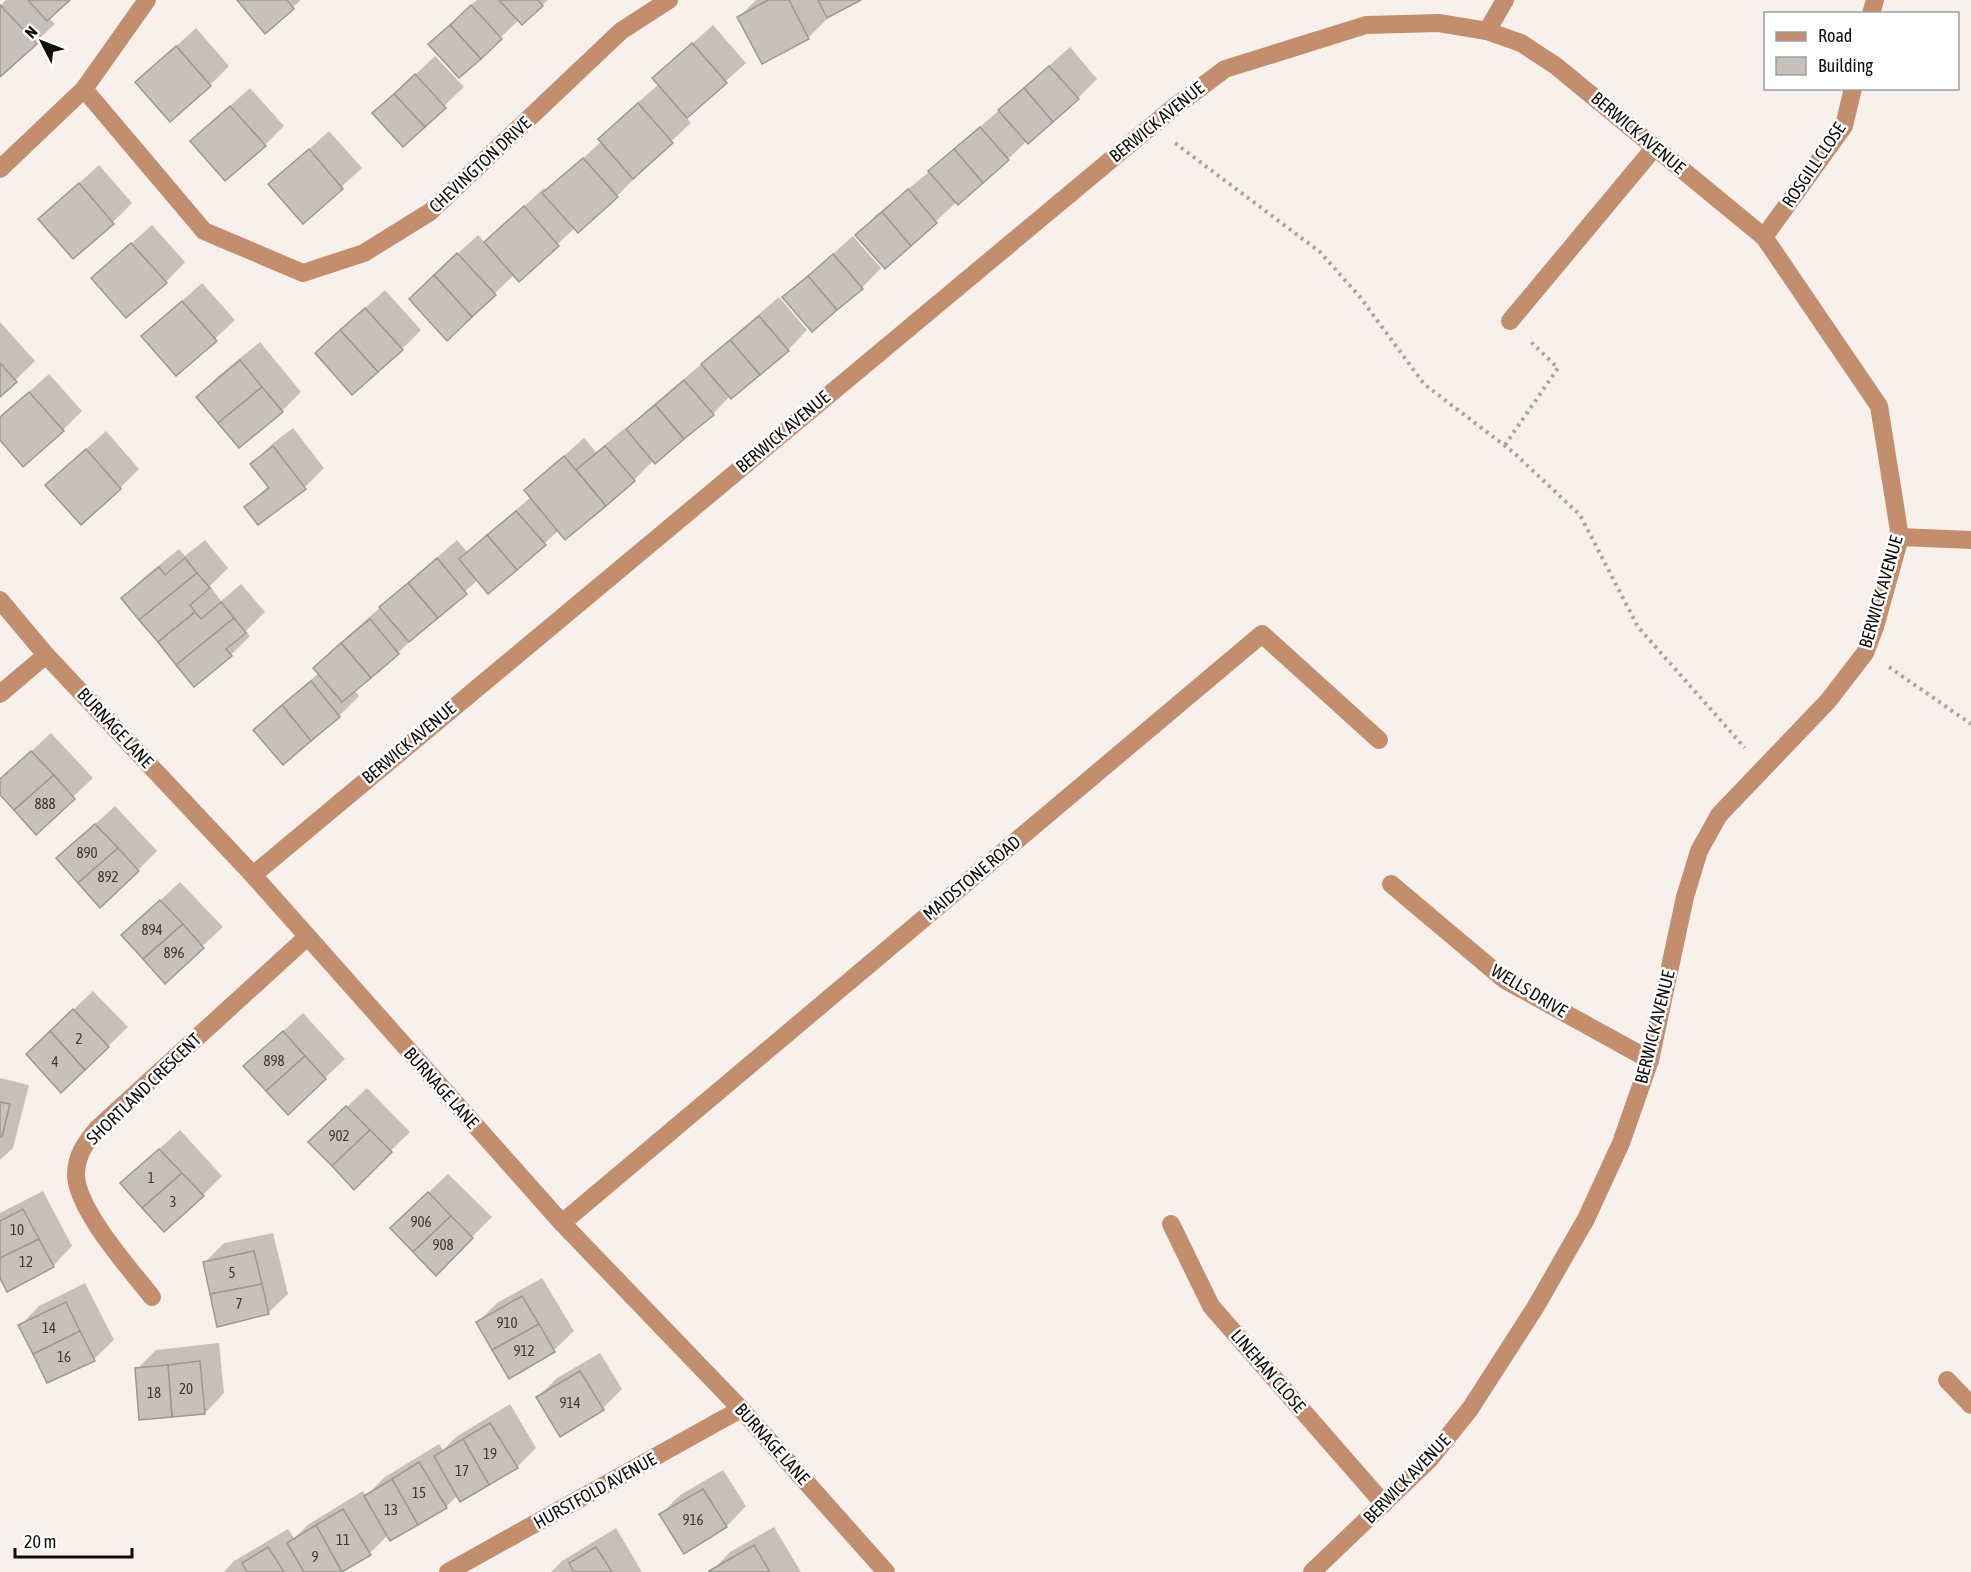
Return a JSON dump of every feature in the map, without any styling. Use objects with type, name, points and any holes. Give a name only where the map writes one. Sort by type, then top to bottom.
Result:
[{"type":"street","points":[[0,169],[84,88],[147,0]]},
{"type":"street","name":"CHEVINGTON DRIVE","points":[[84,88],[204,231],[303,273],[364,253],[430,212],[621,31],[669,0]]},
{"type":"street","points":[[1487,31],[1505,0]]},
{"type":"street","name":"BERWICK AVENUE","points":[[252,875],[1152,126],[1225,69],[1365,25],[1439,23],[1487,31],[1521,44],[1557,66],[1764,237],[1879,406],[1900,537],[1875,627],[1865,653],[1828,701],[1719,815],[1699,851],[1685,897],[1650,1060],[1621,1143],[1591,1210],[1535,1308],[1470,1409],[1429,1460],[1312,1572]]},
{"type":"street","name":"ROSGILL CLOSE","points":[[1764,237],[1844,126],[1853,90]]},
{"type":"street","points":[[1510,321],[1655,147]]},
{"type":"street","points":[[1900,537],[1971,540]]},
{"type":"street","name":"BURNAGE LANE","points":[[0,600],[46,655],[252,875],[562,1223],[741,1409],[886,1572]]},
{"type":"street","name":"MAIDSTONE ROAD","points":[[562,1223],[1262,634],[1379,740]]},
{"type":"street","points":[[0,694],[46,655]]},
{"type":"street","name":"WELLS DRIVE","points":[[1391,884],[1505,980],[1650,1060]]},
{"type":"street","name":"SHORTLAND CRESCENT","points":[[152,1297],[98,1226],[80,1192],[76,1175],[79,1156],[85,1143],[97,1129],[307,937]]},
{"type":"street","name":"LINEHAN CLOSE","points":[[1171,1224],[1211,1306],[1384,1504]]},
{"type":"street","points":[[1947,1380],[1971,1405]]},
{"type":"street","name":"HURSTFOLD AVENUE","points":[[448,1572],[741,1409]]},
{"type":"path","points":[[1152,126],[1320,252],[1360,297],[1424,384],[1505,445],[1580,515],[1638,627],[1763,769]]},
{"type":"path","points":[[1505,445],[1558,368],[1510,321]]},
{"type":"path","points":[[1865,653],[1971,723]]},
{"type":"building","points":[[28,0],[70,0],[47,21]]},
{"type":"building","points":[[237,0],[287,0],[294,9],[265,34]]},
{"type":"building","points":[[499,0],[538,0],[543,6],[522,25]]},
{"type":"building","points":[[768,0],[789,0],[809,39],[762,64],[737,17]]},
{"type":"building","points":[[818,0],[861,0],[827,18]]},
{"type":"building","points":[[0,5],[37,44],[0,77]]},
{"type":"building","points":[[471,5],[502,39],[481,59],[450,25]]},
{"type":"building","points":[[450,25],[481,59],[459,78],[428,44]]},
{"type":"building","points":[[692,43],[727,83],[687,118],[652,78]]},
{"type":"building","points":[[176,46],[211,86],[170,122],[135,82]]},
{"type":"building","points":[[1049,66],[1079,99],[1053,122],[1024,88]]},
{"type":"building","points":[[415,74],[446,108],[425,127],[394,94]]},
{"type":"building","points":[[1024,88],[1053,122],[1028,144],[998,110]]},
{"type":"building","points":[[394,94],[425,127],[403,147],[372,113]]},
{"type":"building","points":[[638,103],[673,143],[633,179],[598,139]]},
{"type":"building","points":[[230,106],[266,146],[225,181],[190,141]]},
{"type":"building","points":[[980,127],[1009,160],[983,183],[954,149]]},
{"type":"building","points":[[309,149],[343,189],[303,224],[268,184]]},
{"type":"building","points":[[954,149],[983,183],[958,205],[928,171]]},
{"type":"building","points":[[583,158],[618,197],[578,233],[542,193]]},
{"type":"building","points":[[79,183],[114,224],[73,259],[38,219]]},
{"type":"building","points":[[908,189],[937,223],[911,246],[882,212]]},
{"type":"building","points":[[524,206],[559,246],[519,282],[484,242]]},
{"type":"building","points":[[882,212],[911,246],[885,269],[855,235]]},
{"type":"building","points":[[131,243],[167,283],[126,318],[91,278]]},
{"type":"building","points":[[457,253],[496,295],[472,317],[434,275]]},
{"type":"building","points":[[833,254],[863,289],[837,310],[808,276]]},
{"type":"building","points":[[434,275],[472,317],[447,341],[409,299]]},
{"type":"building","points":[[808,276],[837,310],[812,332],[782,297]]},
{"type":"building","points":[[182,301],[217,341],[176,376],[141,336]]},
{"type":"building","points":[[365,308],[403,350],[378,372],[340,330]]},
{"type":"building","points":[[759,316],[789,351],[760,375],[730,340]]},
{"type":"building","points":[[340,330],[378,372],[352,395],[315,353]]},
{"type":"building","points":[[730,340],[760,375],[731,399],[701,364]]},
{"type":"building","points":[[240,360],[262,387],[218,423],[196,397]]},
{"type":"building","points":[[0,363],[17,382],[0,397]]},
{"type":"building","points":[[684,380],[714,415],[684,439],[655,405]]},
{"type":"building","points":[[262,387],[283,412],[239,448],[218,423]]},
{"type":"building","points":[[29,392],[64,431],[23,467],[0,440],[0,417]]},
{"type":"building","points":[[655,405],[684,439],[655,464],[626,429]]},
{"type":"building","points":[[273,446],[306,489],[258,525],[244,507],[269,488],[250,464]]},
{"type":"building","points":[[605,446],[635,481],[606,506],[576,470]]},
{"type":"building","points":[[86,449],[121,489],[81,525],[45,485]]},
{"type":"building","points":[[564,456],[606,506],[565,540],[524,490]]},
{"type":"building","points":[[516,511],[546,545],[517,570],[487,535]]},
{"type":"building","points":[[487,535],[517,570],[488,594],[459,559]]},
{"type":"building","points":[[185,558],[197,573],[139,620],[121,598],[159,567],[165,575]]},
{"type":"building","points":[[437,558],[467,594],[438,618],[408,583]]},
{"type":"building","points":[[197,573],[210,588],[190,605],[195,612],[158,642],[139,620]]},
{"type":"building","points":[[408,583],[438,618],[409,642],[379,607]]},
{"type":"building","points":[[221,602],[234,618],[176,665],[158,642],[195,612],[201,619]]},
{"type":"building","points":[[234,618],[246,633],[226,649],[232,656],[194,687],[176,665]]},
{"type":"building","points":[[370,619],[399,654],[371,678],[341,643]]},
{"type":"building","points":[[341,643],[371,678],[342,702],[313,668]]},
{"type":"building","points":[[311,681],[340,717],[311,741],[282,705]]},
{"type":"building","points":[[282,705],[311,741],[283,765],[253,730]]},
{"type":"building","points":[[31,751],[54,775],[14,810],[0,795],[0,779]]},
{"type":"building","points":[[54,775],[75,799],[36,835],[14,810]]},
{"type":"building","points":[[95,824],[118,848],[78,883],[56,858]]},
{"type":"building","points":[[118,848],[139,871],[100,908],[78,883]]},
{"type":"building","points":[[160,900],[183,924],[143,959],[121,935]]},
{"type":"building","points":[[183,924],[204,948],[165,984],[143,959]]},
{"type":"building","points":[[73,1009],[109,1047],[85,1070],[50,1031]]},
{"type":"building","points":[[50,1031],[85,1070],[61,1093],[26,1054]]},
{"type":"building","points":[[283,1031],[305,1056],[266,1091],[243,1066]]},
{"type":"building","points":[[305,1056],[326,1079],[288,1115],[266,1091]]},
{"type":"building","points":[[0,1102],[10,1104],[2,1137],[0,1136]]},
{"type":"building","points":[[346,1106],[370,1130],[332,1166],[308,1142]]},
{"type":"building","points":[[370,1130],[392,1152],[354,1190],[332,1166]]},
{"type":"building","points":[[159,1149],[182,1173],[142,1208],[120,1183]]},
{"type":"building","points":[[182,1173],[204,1196],[164,1232],[142,1208]]},
{"type":"building","points":[[428,1192],[451,1216],[413,1252],[390,1228]]},
{"type":"building","points":[[23,1209],[39,1239],[0,1258],[0,1221]]},
{"type":"building","points":[[451,1216],[473,1238],[436,1276],[413,1252]]},
{"type":"building","points":[[39,1239],[54,1267],[7,1292],[0,1278],[0,1258]]},
{"type":"building","points":[[254,1251],[262,1284],[210,1294],[203,1262]]},
{"type":"building","points":[[262,1284],[269,1314],[217,1327],[210,1294]]},
{"type":"building","points":[[522,1296],[539,1324],[492,1350],[476,1322]]},
{"type":"building","points":[[66,1302],[80,1331],[33,1354],[18,1325]]},
{"type":"building","points":[[539,1324],[555,1352],[509,1379],[492,1350]]},
{"type":"building","points":[[80,1331],[95,1361],[47,1383],[33,1354]]},
{"type":"building","points":[[200,1361],[205,1414],[172,1417],[168,1365]]},
{"type":"building","points":[[168,1365],[172,1417],[139,1420],[135,1368]]},
{"type":"building","points":[[580,1371],[604,1410],[560,1437],[536,1397]]},
{"type":"building","points":[[490,1423],[518,1468],[489,1485],[463,1439]]},
{"type":"building","points":[[463,1439],[489,1485],[460,1502],[434,1456]]},
{"type":"building","points":[[419,1462],[447,1508],[418,1525],[392,1479]]},
{"type":"building","points":[[392,1479],[418,1525],[390,1541],[364,1496]]},
{"type":"building","points":[[703,1489],[727,1527],[684,1554],[659,1514]]},
{"type":"building","points":[[343,1509],[371,1555],[342,1572],[316,1525]]},
{"type":"building","points":[[316,1525],[342,1572],[304,1572],[287,1543]]},
{"type":"building","points":[[754,1545],[770,1572],[709,1572],[709,1571]]},
{"type":"building","points":[[268,1547],[284,1572],[247,1572],[242,1563]]},
{"type":"building","points":[[596,1547],[612,1572],[574,1572],[569,1563]]}]
